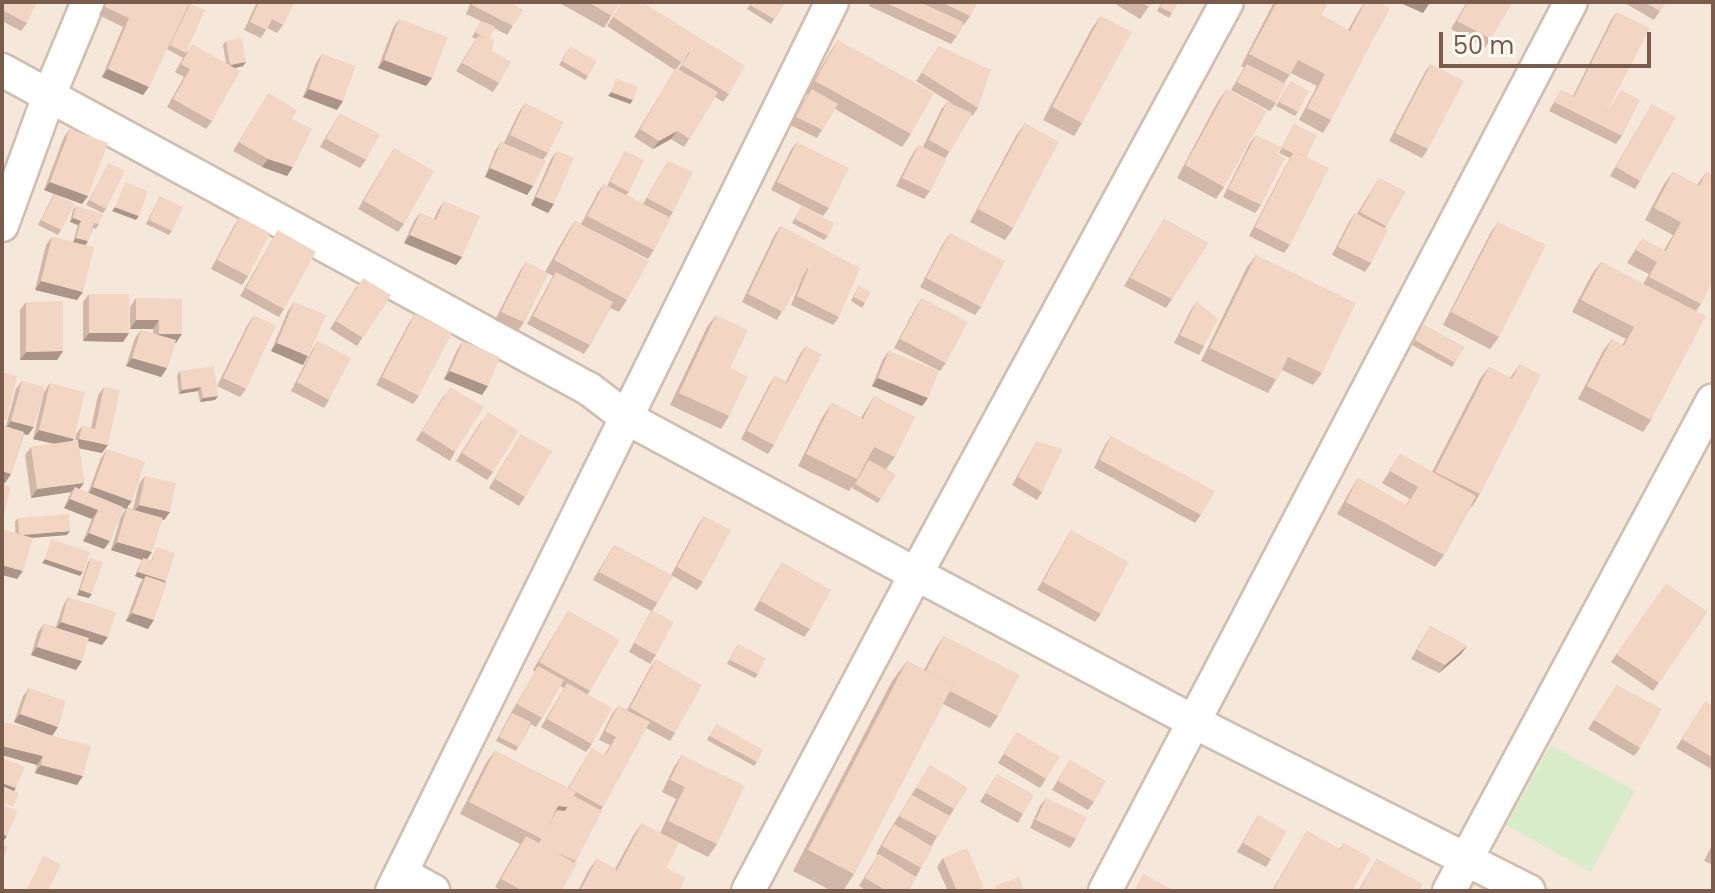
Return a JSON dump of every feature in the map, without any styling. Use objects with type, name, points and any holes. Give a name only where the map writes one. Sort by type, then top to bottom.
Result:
[{"type":"street","points":[[2,225],[50,93],[88,2]]},
{"type":"street","points":[[433,891],[397,882],[832,2]]},
{"type":"street","points":[[748,891],[916,574],[1227,2]]},
{"type":"street","points":[[1105,891],[1430,265],[1571,2]]},
{"type":"street","points":[[2,70],[50,93],[589,389],[627,418],[916,574],[1194,722],[1529,891]]},
{"type":"street","points":[[1449,891],[1710,411]]},
{"type":"shaded area","points":[[2,2],[1713,2],[1713,891],[2,891]]},
{"type":"green space","points":[[1551,745],[1635,791],[1591,872],[1506,825]]},
{"type":"building","points":[[2,2],[37,2],[27,23],[2,10]]},
{"type":"building","points":[[107,2],[190,2],[149,87],[108,69],[129,18],[105,7]]},
{"type":"building","points":[[259,2],[294,2],[283,25],[272,19],[267,30],[250,22]]},
{"type":"building","points":[[473,2],[514,2],[512,4],[523,10],[513,26],[472,5]]},
{"type":"building","points":[[588,2],[620,2],[612,16]]},
{"type":"building","points":[[623,2],[642,2],[745,66],[729,94],[682,65],[695,44],[681,62],[613,17]]},
{"type":"building","points":[[752,2],[785,2],[774,19],[750,5]]},
{"type":"building","points":[[884,2],[920,2],[963,22],[957,36]]},
{"type":"building","points":[[941,2],[977,2],[970,16]]},
{"type":"building","points":[[1163,2],[1178,2],[1172,13],[1160,7]]},
{"type":"building","points":[[1277,2],[1328,2],[1321,15],[1350,31],[1365,2],[1378,2],[1390,8],[1331,120],[1307,108],[1325,74],[1298,60],[1290,75],[1249,54]]},
{"type":"building","points":[[1468,2],[1512,2],[1491,39],[1457,21]]},
{"type":"building","points":[[1644,2],[1666,2],[1660,11]]},
{"type":"building","points":[[190,4],[205,10],[186,53],[170,45]]},
{"type":"building","points":[[1617,12],[1650,28],[1606,113],[1621,90],[1640,100],[1622,136],[1554,102],[1561,90],[1574,97]]},
{"type":"building","points":[[1101,16],[1132,32],[1082,123],[1052,107]]},
{"type":"building","points":[[399,19],[448,37],[432,78],[384,60]]},
{"type":"building","points":[[481,21],[495,26],[489,38],[475,32]]},
{"type":"building","points":[[478,36],[494,39],[492,51],[511,62],[499,83],[462,63]]},
{"type":"building","points":[[242,38],[246,62],[230,65],[226,41]]},
{"type":"building","points":[[838,40],[934,93],[911,134],[815,81]]},
{"type":"building","points":[[192,44],[240,71],[212,121],[173,99],[190,69],[181,64]]},
{"type":"building","points":[[570,46],[597,61],[588,76],[562,61]]},
{"type":"building","points":[[939,46],[991,70],[978,108],[922,73]]},
{"type":"building","points":[[322,54],[356,66],[343,101],[309,89]]},
{"type":"building","points":[[1247,64],[1286,84],[1276,103],[1237,82]]},
{"type":"building","points":[[1431,64],[1464,81],[1428,149],[1395,133]]},
{"type":"building","points":[[676,68],[718,92],[690,139],[677,131],[659,141],[640,129]]},
{"type":"building","points":[[616,78],[638,87],[633,100],[611,92]]},
{"type":"building","points":[[1291,81],[1309,91],[1298,112],[1279,102]]},
{"type":"building","points":[[812,89],[838,104],[823,130],[796,117]]},
{"type":"building","points":[[1227,89],[1267,111],[1224,187],[1185,165]]},
{"type":"building","points":[[269,93],[297,110],[292,119],[312,129],[293,167],[268,159],[239,142]]},
{"type":"building","points":[[947,102],[972,113],[950,152],[929,140]]},
{"type":"building","points":[[525,103],[564,122],[548,153],[510,135]]},
{"type":"building","points":[[1652,104],[1676,117],[1640,181],[1616,167]]},
{"type":"building","points":[[340,113],[380,134],[366,160],[326,139]]},
{"type":"building","points":[[1025,123],[1059,142],[1013,228],[978,209]]},
{"type":"building","points":[[1294,124],[1317,135],[1307,157],[1282,148]]},
{"type":"building","points":[[70,129],[108,143],[88,196],[50,182]]},
{"type":"building","points":[[1256,135],[1281,147],[1277,154],[1285,158],[1261,205],[1228,189]]},
{"type":"building","points":[[501,142],[546,161],[533,186],[490,168]]},
{"type":"building","points":[[797,142],[849,168],[829,208],[777,182]]},
{"type":"building","points":[[919,145],[947,159],[930,191],[902,178]]},
{"type":"building","points":[[394,148],[434,171],[404,224],[364,201]]},
{"type":"building","points":[[557,151],[574,158],[554,204],[536,197]]},
{"type":"building","points":[[625,151],[644,160],[629,192],[610,182]]},
{"type":"building","points":[[1294,151],[1329,168],[1290,245],[1255,227]]},
{"type":"building","points":[[668,161],[693,172],[673,212],[647,198]]},
{"type":"building","points":[[109,163],[125,171],[106,209],[89,200]]},
{"type":"building","points":[[1707,171],[1713,174],[1713,282],[1701,304],[1649,277],[1657,262],[1636,250],[1642,239],[1666,251],[1681,222],[1654,208],[1673,172],[1699,186]]},
{"type":"building","points":[[1379,178],[1405,192],[1386,226],[1360,212]]},
{"type":"building","points":[[125,182],[148,191],[139,216],[115,207]]},
{"type":"building","points":[[604,184],[671,218],[654,250],[587,216]]},
{"type":"building","points":[[55,194],[75,204],[61,230],[41,220]]},
{"type":"building","points":[[160,196],[183,207],[172,231],[149,220]]},
{"type":"building","points":[[444,201],[480,216],[462,257],[410,235],[420,213],[436,220]]},
{"type":"building","points":[[76,206],[103,214],[99,224],[94,223],[88,241],[76,238],[81,221],[73,218]]},
{"type":"building","points":[[802,206],[834,223],[828,236],[795,219]]},
{"type":"building","points":[[1355,213],[1388,230],[1371,263],[1338,247]]},
{"type":"building","points":[[240,217],[270,233],[248,276],[217,260]]},
{"type":"building","points":[[1164,219],[1208,243],[1172,299],[1130,278]]},
{"type":"building","points":[[575,221],[649,261],[627,300],[554,260]]},
{"type":"building","points":[[1498,222],[1546,245],[1499,337],[1451,312]]},
{"type":"building","points":[[781,226],[860,268],[839,317],[797,296],[812,260],[783,312],[748,294]]},
{"type":"building","points":[[278,230],[316,252],[284,309],[246,288]]},
{"type":"building","points":[[950,233],[1005,261],[981,307],[926,278]]},
{"type":"building","points":[[52,237],[94,247],[83,292],[41,281]]},
{"type":"building","points":[[1256,255],[1356,303],[1322,373],[1288,357],[1277,380],[1210,348]]},
{"type":"building","points":[[526,262],[548,273],[524,322],[501,312]]},
{"type":"building","points":[[1601,262],[1706,316],[1651,420],[1587,386],[1612,339],[1624,346],[1634,327],[1581,300]]},
{"type":"building","points":[[556,272],[613,302],[590,345],[533,316]]},
{"type":"building","points":[[363,278],[391,295],[363,338],[336,321]]},
{"type":"building","points":[[859,286],[871,292],[865,303],[854,297]]},
{"type":"building","points":[[89,294],[129,294],[129,333],[89,333]]},
{"type":"building","points":[[136,298],[182,299],[182,334],[159,334],[159,320],[136,320]]},
{"type":"building","points":[[922,298],[968,322],[946,363],[900,339]]},
{"type":"building","points":[[63,301],[63,351],[26,352],[26,302]]},
{"type":"building","points":[[1197,301],[1218,319],[1204,346],[1180,335]]},
{"type":"building","points":[[294,302],[326,315],[308,356],[277,343]]},
{"type":"building","points":[[415,314],[452,333],[419,396],[382,377]]},
{"type":"building","points":[[254,315],[276,326],[246,389],[223,378]]},
{"type":"building","points":[[716,315],[748,330],[730,368],[748,377],[729,416],[679,393]]},
{"type":"building","points":[[1424,325],[1464,347],[1455,363],[1415,340]]},
{"type":"building","points":[[141,330],[176,340],[167,368],[132,358]]},
{"type":"building","points":[[318,341],[351,358],[329,400],[297,382]]},
{"type":"building","points":[[463,341],[500,357],[488,386],[450,371]]},
{"type":"building","points":[[806,346],[822,354],[774,445],[747,431],[775,376],[787,383]]},
{"type":"building","points":[[889,351],[939,371],[928,398],[878,378]]},
{"type":"building","points":[[1520,364],[1541,375],[1480,494],[1435,472],[1489,367],[1512,379]]},
{"type":"building","points":[[214,366],[218,396],[203,398],[201,387],[182,390],[180,371]]},
{"type":"building","points":[[2,372],[17,376],[7,420],[2,419]]},
{"type":"building","points":[[22,381],[45,387],[34,427],[11,421]]},
{"type":"building","points":[[50,383],[85,392],[74,439],[39,430]]},
{"type":"building","points":[[104,387],[120,390],[108,445],[79,439],[82,426],[95,429]]},
{"type":"building","points":[[450,387],[484,407],[455,452],[422,431]]},
{"type":"building","points":[[874,396],[915,417],[895,457],[874,447],[857,479],[806,454],[832,403],[863,419]]},
{"type":"building","points":[[488,412],[519,431],[493,472],[462,453]]},
{"type":"building","points":[[2,425],[24,432],[11,474],[2,471]]},
{"type":"building","points":[[521,434],[552,451],[525,497],[495,479]]},
{"type":"building","points":[[1111,436],[1215,491],[1201,515],[1100,460]]},
{"type":"building","points":[[78,440],[84,483],[37,489],[31,447]]},
{"type":"building","points":[[1037,441],[1063,449],[1042,492],[1018,477]]},
{"type":"building","points":[[107,449],[145,462],[132,501],[93,487]]},
{"type":"building","points":[[1400,454],[1476,496],[1444,555],[1346,502],[1358,478],[1407,505],[1418,487],[1390,471]]},
{"type":"building","points":[[869,460],[895,475],[881,499],[855,484]]},
{"type":"building","points":[[145,476],[176,483],[170,512],[139,505]]},
{"type":"building","points":[[2,485],[11,486],[2,524]]},
{"type":"building","points":[[75,487],[123,507],[110,541],[89,533],[98,510],[70,499]]},
{"type":"building","points":[[127,508],[163,518],[152,552],[117,542]]},
{"type":"building","points":[[69,514],[70,531],[19,534],[18,518]]},
{"type":"building","points":[[704,516],[731,530],[703,582],[677,567]]},
{"type":"building","points":[[2,529],[33,538],[23,571],[2,565]]},
{"type":"building","points":[[1071,530],[1129,562],[1101,614],[1043,582]]},
{"type":"building","points":[[51,539],[90,552],[83,572],[45,559]]},
{"type":"building","points":[[614,545],[673,576],[658,603],[599,572]]},
{"type":"building","points":[[157,547],[175,553],[166,581],[138,572],[143,558],[152,561]]},
{"type":"building","points":[[91,558],[103,562],[92,594],[80,590]]},
{"type":"building","points":[[782,562],[831,590],[810,629],[760,601]]},
{"type":"building","points":[[146,576],[167,583],[154,620],[132,613]]},
{"type":"building","points":[[1666,584],[1707,612],[1659,683],[1616,654]]},
{"type":"building","points":[[68,597],[116,612],[108,637],[61,622]]},
{"type":"building","points":[[652,610],[674,622],[656,655],[634,643]]},
{"type":"building","points":[[568,611],[619,640],[590,691],[539,662]]},
{"type":"building","points":[[44,624],[89,638],[82,661],[37,647]]},
{"type":"building","points":[[1430,626],[1467,646],[1445,665],[1417,650]]},
{"type":"building","points":[[944,636],[1020,675],[998,716],[950,691],[953,685],[926,671]]},
{"type":"building","points":[[738,644],[766,658],[758,674],[730,660]]},
{"type":"building","points":[[656,659],[702,685],[675,733],[630,708]]},
{"type":"building","points":[[907,661],[953,685],[854,874],[808,850]]},
{"type":"building","points":[[538,666],[564,680],[542,718],[517,704]]},
{"type":"building","points":[[567,683],[612,708],[592,744],[547,719]]},
{"type":"building","points":[[1617,685],[1662,709],[1640,748],[1594,720]]},
{"type":"building","points":[[29,688],[66,701],[58,727],[20,714]]},
{"type":"building","points":[[1705,702],[1713,707],[1713,758],[1682,739]]},
{"type":"building","points":[[618,706],[650,722],[603,807],[569,788],[592,748],[605,756],[616,737],[605,731]]},
{"type":"building","points":[[512,713],[531,722],[519,747],[499,737]]},
{"type":"building","points":[[2,722],[91,746],[83,776],[41,765],[43,756],[2,746]]},
{"type":"building","points":[[717,724],[763,750],[757,762],[710,736]]},
{"type":"building","points":[[1017,732],[1060,757],[1046,779],[1004,754]]},
{"type":"building","points":[[495,751],[576,792],[568,807],[558,806],[542,839],[469,802]]},
{"type":"building","points":[[682,755],[745,786],[717,844],[668,821],[685,787],[670,780]]},
{"type":"building","points":[[2,758],[25,767],[16,788],[2,783]]},
{"type":"building","points":[[1070,760],[1106,781],[1094,802],[1058,781]]},
{"type":"building","points":[[930,765],[967,788],[954,809],[916,787]]},
{"type":"building","points":[[997,774],[1034,795],[1023,814],[986,793]]},
{"type":"building","points":[[2,786],[19,793],[13,807],[2,802]]},
{"type":"building","points":[[912,795],[950,816],[938,837],[899,816]]},
{"type":"building","points":[[574,796],[602,811],[576,861],[555,852],[577,864],[561,891],[523,891],[501,879],[526,836],[539,843],[557,810],[565,811]]},
{"type":"building","points":[[1046,798],[1087,817],[1076,839],[1036,820]]},
{"type":"building","points":[[2,805],[18,811],[7,836],[2,834]]},
{"type":"building","points":[[1258,815],[1287,831],[1271,859],[1243,843]]},
{"type":"building","points":[[642,823],[679,843],[666,868],[686,878],[679,891],[580,891],[597,859],[617,870]]},
{"type":"building","points":[[894,824],[933,847],[921,868],[882,846]]},
{"type":"building","points":[[1307,831],[1340,849],[1344,843],[1371,858],[1352,891],[1273,891]]},
{"type":"building","points":[[2,844],[8,847],[2,862]]},
{"type":"building","points":[[967,848],[984,887],[976,891],[957,891],[943,858]]},
{"type":"building","points":[[879,854],[916,877],[908,891],[887,891],[865,878]]},
{"type":"building","points":[[43,856],[61,864],[48,891],[26,891]]},
{"type":"building","points":[[1377,859],[1423,884],[1419,891],[1359,891]]},
{"type":"building","points":[[1143,874],[1175,891],[1134,891]]},
{"type":"building","points":[[1019,877],[1024,891],[997,891],[995,886]]}]
